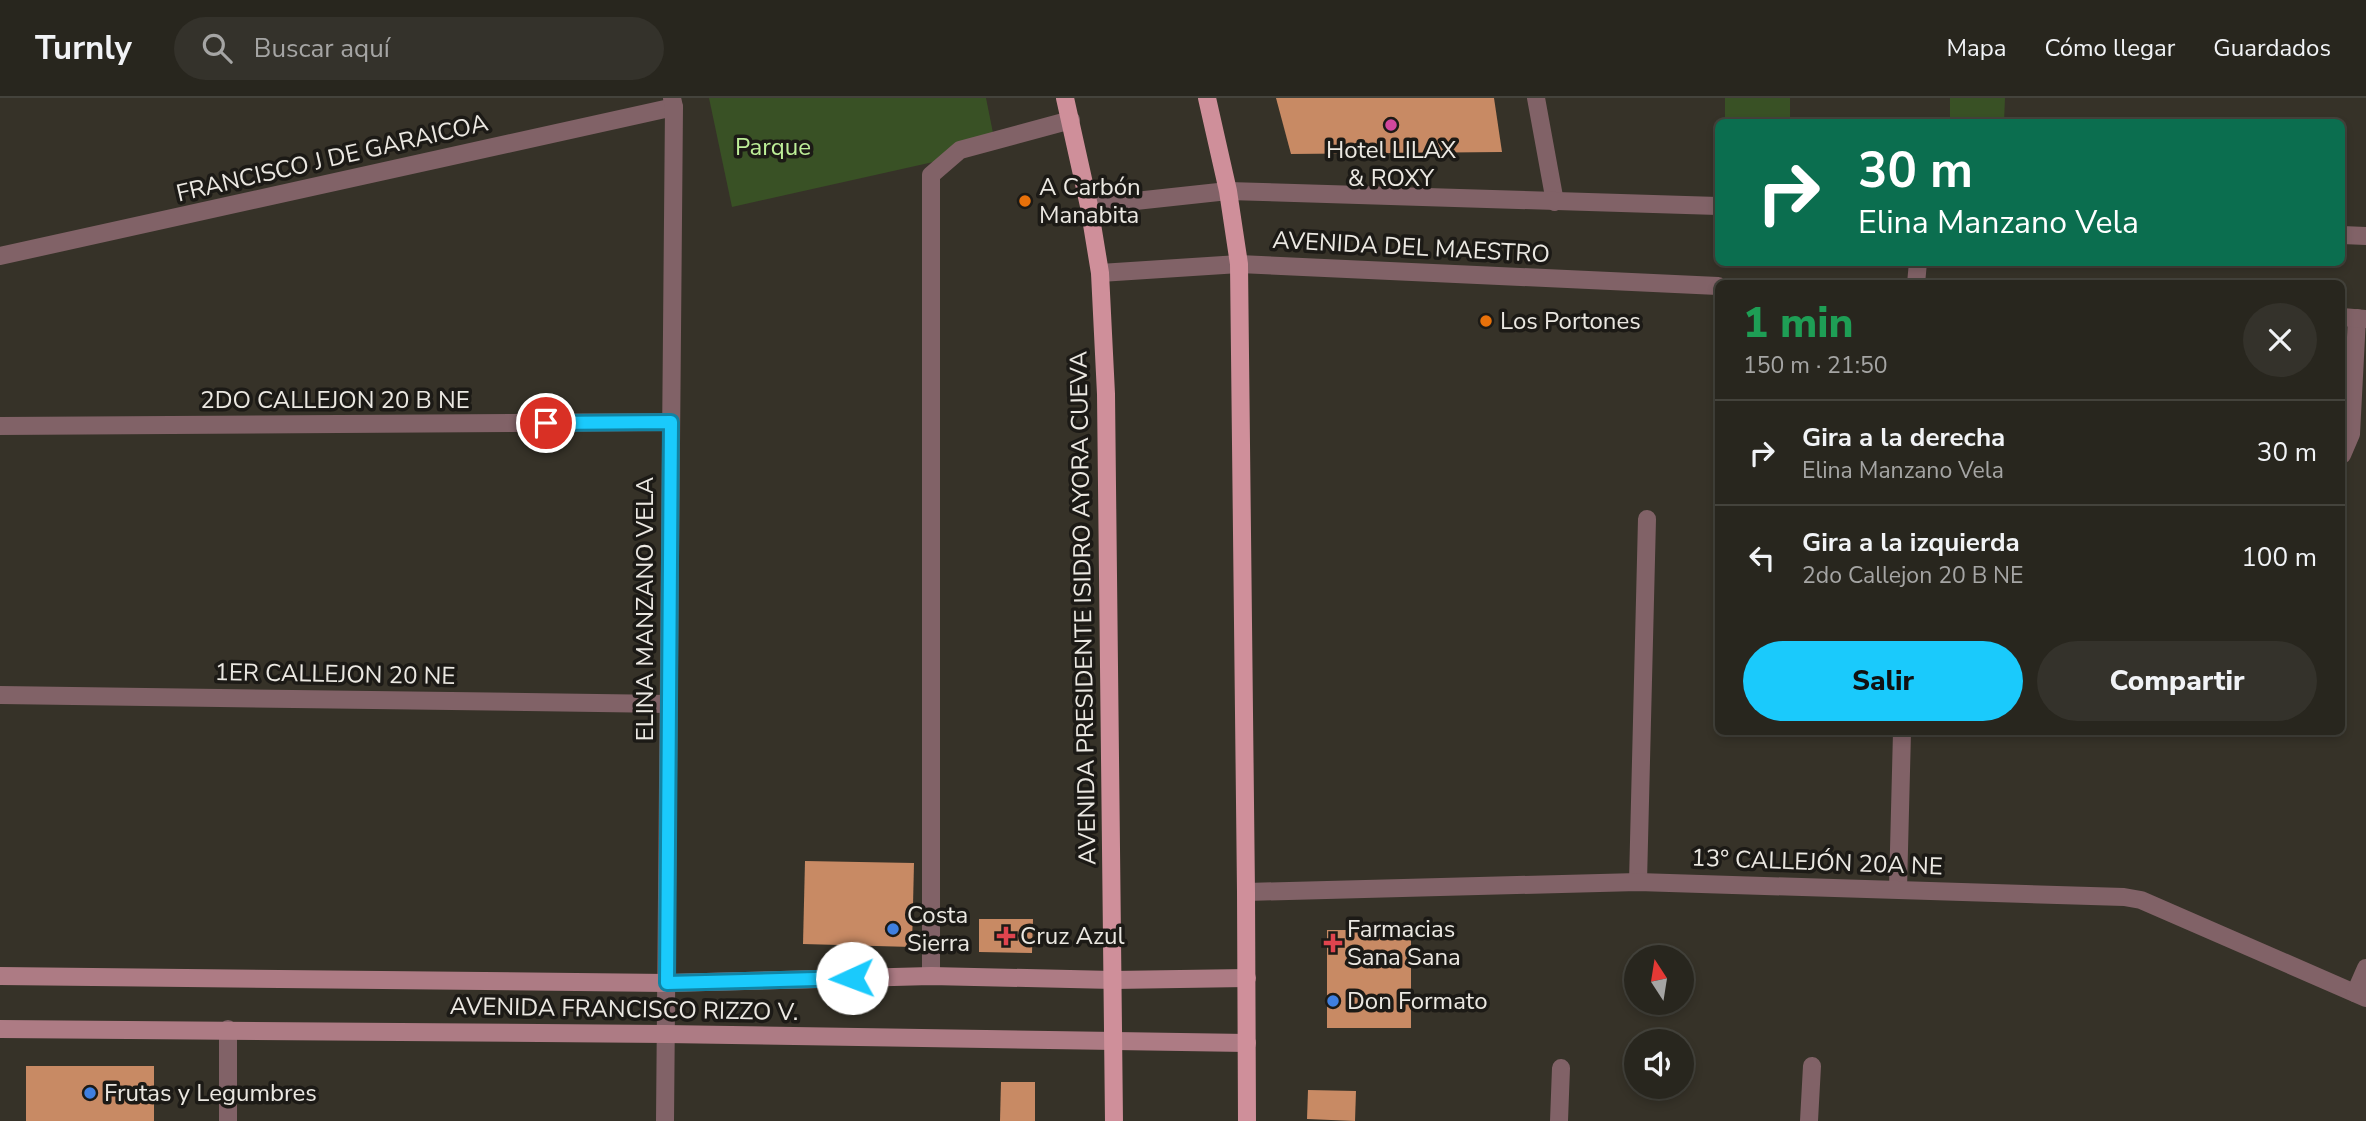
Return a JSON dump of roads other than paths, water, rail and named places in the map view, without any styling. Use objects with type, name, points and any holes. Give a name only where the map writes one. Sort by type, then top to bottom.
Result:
[{"type":"main road","name":"AVENIDA PRESIDENTE ISIDRO AYORA CUEVA","points":[[1065,98],[1090,206],[1101,273],[1106,394],[1114,1121]]},
{"type":"main road","points":[[1207,98],[1228,191],[1239,264],[1247,1121]]},
{"type":"main road","name":"AVENIDA FRANCISCO RIZZO V.","points":[[0,976],[667,983],[931,976],[1113,980],[1247,978]]},
{"type":"main road","name":"AVENIDA FRANCISCO RIZZO V.","points":[[0,1028],[1247,1043]]},
{"type":"street","points":[[1536,98],[1555,202]]},
{"type":"street","name":"FRANCISCO J DE GARAICOA","points":[[0,256],[673,102]]},
{"type":"street","name":"ELINA MANZANO VELA","points":[[665,1121],[673,102]]},
{"type":"street","points":[[931,976],[931,174],[960,150],[1070,120]]},
{"type":"street","name":"AVENIDA DEL MAESTRO","points":[[1090,206],[1228,191],[1715,206]]},
{"type":"street","points":[[2345,235],[2366,236]]},
{"type":"street","name":"AVENIDA DEL MAESTRO","points":[[1101,273],[1239,264],[1715,286]]},
{"type":"street","points":[[2345,448],[2351,435],[2355,318]]},
{"type":"street","name":"2DO CALLEJON 20 B NE","points":[[0,426],[671,422]]},
{"type":"street","points":[[1638,882],[1647,519]]},
{"type":"street","name":"1ER CALLEJON 20 NE","points":[[0,695],[669,704]]},
{"type":"street","points":[[1898,889],[1902,735]]},
{"type":"street","name":"13° CALLEJÓN 20A NE","points":[[1246,892],[1638,882],[2124,897],[2141,900],[2360,995]]},
{"type":"street","points":[[2360,995],[2366,968]]},
{"type":"street","points":[[228,1029],[228,1121]]},
{"type":"street","points":[[1809,1121],[1812,1066]]},
{"type":"street","points":[[1559,1121],[1561,1068]]},
{"type":"place","name":"Hotel LILAX & ROXY","points":[[1391,125]]},
{"type":"place","name":"A Carbón Manabita","points":[[1025,201]]},
{"type":"place","name":"Los Portones","points":[[1486,321]]},
{"type":"place","name":"Costa Sierra","points":[[893,929]]},
{"type":"place","name":"Cruz Azul","points":[[1006,936]]},
{"type":"place","name":"Farmacias Sana Sana","points":[[1333,943]]},
{"type":"place","name":"Don Formato","points":[[1333,1001]]},
{"type":"place","name":"Frutas y Legumbres","points":[[90,1093]]},
{"type":"park label","name":"Parque","points":[[773,147]]}]
